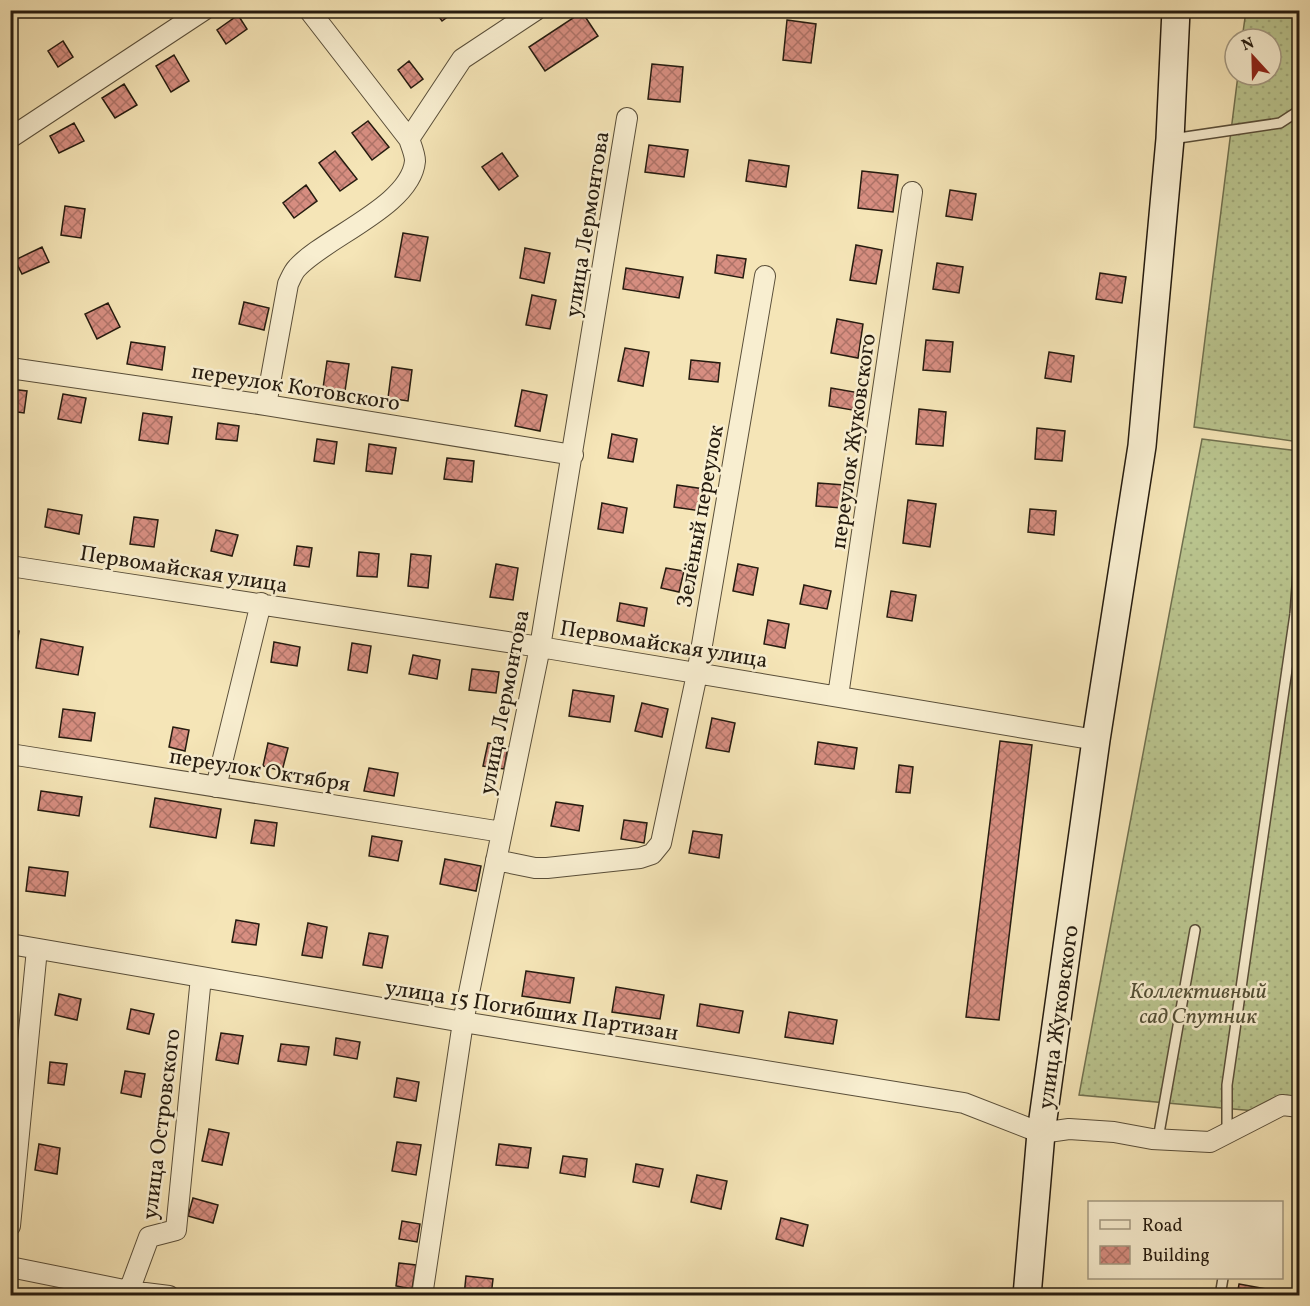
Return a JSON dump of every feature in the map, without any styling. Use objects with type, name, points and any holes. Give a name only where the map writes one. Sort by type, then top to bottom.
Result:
[{"type":"street","points":[[10,138],[204,10]]},
{"type":"street","points":[[266,405],[288,284],[296,268],[364,220],[396,194],[412,173],[415,159],[409,139],[309,10]]},
{"type":"street","points":[[409,139],[462,59],[536,10]]},
{"type":"street","name":"улица Жуковского","points":[[1027,1296],[1041,1133],[1096,740],[1142,446],[1170,139],[1176,10]]},
{"type":"street","name":"улица Лермонтова","points":[[422,1296],[463,1022],[540,647],[627,118]]},
{"type":"street","name":"переулок Жуковского","points":[[838,696],[912,192]]},
{"type":"street","name":"Зелёный переулок","points":[[496,860],[535,868],[547,868],[640,858],[652,854],[661,843],[696,674],[765,276]]},
{"type":"street","name":"переулок Котовского","points":[[10,368],[266,405],[573,455]]},
{"type":"street","name":"Первомайская улица","points":[[10,566],[540,647],[1096,740]]},
{"type":"street","points":[[216,787],[261,603]]},
{"type":"street","name":"переулок Октября","points":[[10,754],[502,832]]},
{"type":"street","name":"улица 15 Погибших Партизан","points":[[10,944],[463,1022],[964,1103],[1041,1133]]},
{"type":"street","points":[[10,1226],[38,949]]},
{"type":"street","name":"улица Островского","points":[[129,1291],[148,1237],[176,1230],[201,977]]},
{"type":"street","points":[[1041,1133],[1070,1129],[1210,1143],[1282,1105],[1299,1107]]},
{"type":"street","points":[[10,1267],[129,1291],[170,1296]]},
{"type":"lane","points":[[1170,139],[1280,123],[1299,110]]},
{"type":"lane","points":[[1227,1133],[1227,1085],[1294,614],[1299,546]]},
{"type":"lane","points":[[1158,1139],[1195,930]]},
{"type":"lane","points":[[1220,1296],[1223,1279]]},
{"type":"green space","points":[[1246,11],[1299,11],[1299,442],[1194,427],[1236,87],[1283,87],[1283,27],[1244,27]]},
{"type":"green space","name":"Коллективный сад Спутник","points":[[1202,439],[1299,451],[1299,1115],[1079,1095]]},
{"type":"building","points":[[434,10],[457,10],[442,21]]},
{"type":"building","points":[[582,12],[598,36],[545,71],[529,47]]},
{"type":"building","points":[[238,15],[247,29],[226,44],[217,30]]},
{"type":"building","points":[[787,20],[816,24],[811,63],[783,60]]},
{"type":"building","points":[[63,41],[73,57],[58,67],[48,51]]},
{"type":"building","points":[[174,55],[189,81],[171,92],[156,66]]},
{"type":"building","points":[[409,61],[423,79],[411,88],[398,70]]},
{"type":"building","points":[[652,64],[683,67],[680,102],[648,99]]},
{"type":"building","points":[[124,84],[137,105],[115,118],[102,98]]},
{"type":"building","points":[[368,121],[389,147],[372,160],[352,133]]},
{"type":"building","points":[[74,123],[84,141],[59,153],[50,136]]},
{"type":"building","points":[[649,145],[688,150],[684,177],[645,172]]},
{"type":"building","points":[[335,151],[357,179],[340,191],[319,163]]},
{"type":"building","points":[[502,153],[518,176],[499,190],[482,167]]},
{"type":"building","points":[[749,160],[789,166],[786,187],[746,181]]},
{"type":"building","points":[[862,171],[898,175],[893,212],[858,208]]},
{"type":"building","points":[[306,185],[317,201],[294,218],[283,203]]},
{"type":"building","points":[[950,190],[976,194],[972,220],[946,216]]},
{"type":"building","points":[[65,206],[85,209],[81,238],[61,235]]},
{"type":"building","points":[[403,233],[428,237],[420,281],[395,277]]},
{"type":"building","points":[[856,245],[882,250],[876,284],[850,280]]},
{"type":"building","points":[[42,247],[49,262],[22,274],[15,260]]},
{"type":"building","points":[[525,248],[550,253],[544,283],[520,278]]},
{"type":"building","points":[[717,255],[746,259],[743,278],[715,273]]},
{"type":"building","points":[[937,263],[963,267],[959,293],[933,289]]},
{"type":"building","points":[[626,268],[683,277],[679,298],[623,289]]},
{"type":"building","points":[[1100,273],[1126,277],[1122,303],[1096,299]]},
{"type":"building","points":[[532,295],[556,300],[550,329],[526,325]]},
{"type":"building","points":[[244,302],[269,308],[264,330],[239,324]]},
{"type":"building","points":[[108,303],[120,327],[97,339],[85,314]]},
{"type":"building","points":[[837,319],[863,324],[858,358],[831,353]]},
{"type":"building","points":[[926,340],[953,342],[950,372],[923,370]]},
{"type":"building","points":[[131,342],[165,347],[162,370],[127,364]]},
{"type":"building","points":[[625,348],[649,352],[643,386],[618,381]]},
{"type":"building","points":[[1049,352],[1074,356],[1071,382],[1045,378]]},
{"type":"building","points":[[691,360],[720,363],[718,382],[689,379]]},
{"type":"building","points":[[327,361],[349,364],[345,391],[323,388]]},
{"type":"building","points":[[392,367],[412,370],[408,401],[388,398]]},
{"type":"building","points":[[831,388],[860,393],[858,411],[829,406]]},
{"type":"building","points":[[10,389],[27,391],[24,413],[10,411]]},
{"type":"building","points":[[522,390],[547,395],[540,431],[515,426]]},
{"type":"building","points":[[63,394],[86,398],[81,423],[58,419]]},
{"type":"building","points":[[919,409],[946,412],[943,446],[916,444]]},
{"type":"building","points":[[143,413],[172,417],[168,444],[139,440]]},
{"type":"building","points":[[218,423],[239,426],[237,441],[216,439]]},
{"type":"building","points":[[1037,428],[1065,431],[1062,461],[1035,459]]},
{"type":"building","points":[[612,434],[637,439],[633,462],[608,458]]},
{"type":"building","points":[[317,439],[337,442],[334,464],[314,461]]},
{"type":"building","points":[[369,444],[396,448],[392,474],[366,471]]},
{"type":"building","points":[[447,458],[474,461],[472,482],[444,479]]},
{"type":"building","points":[[818,483],[844,485],[842,508],[816,506]]},
{"type":"building","points":[[677,485],[704,489],[701,511],[674,507]]},
{"type":"building","points":[[908,500],[936,504],[930,547],[903,543]]},
{"type":"building","points":[[602,503],[627,508],[623,533],[598,529]]},
{"type":"building","points":[[48,509],[82,515],[79,534],[45,527]]},
{"type":"building","points":[[1030,509],[1056,511],[1054,535],[1028,532]]},
{"type":"building","points":[[134,517],[158,520],[154,547],[130,544]]},
{"type":"building","points":[[216,530],[238,535],[232,556],[211,551]]},
{"type":"building","points":[[297,546],[312,548],[309,567],[294,565]]},
{"type":"building","points":[[359,552],[379,554],[377,577],[357,576]]},
{"type":"building","points":[[411,554],[431,556],[428,588],[408,586]]},
{"type":"building","points":[[496,564],[518,568],[513,600],[490,597]]},
{"type":"building","points":[[738,564],[758,568],[753,595],[733,591]]},
{"type":"building","points":[[666,568],[684,571],[679,592],[661,588]]},
{"type":"building","points":[[804,585],[831,591],[827,609],[800,604]]},
{"type":"building","points":[[891,591],[916,595],[912,621],[887,617]]},
{"type":"building","points":[[620,603],[647,608],[644,626],[617,621]]},
{"type":"building","points":[[768,620],[789,624],[785,648],[764,644]]},
{"type":"building","points":[[10,629],[19,631],[15,655],[10,654]]},
{"type":"building","points":[[41,639],[83,647],[78,675],[36,668]]},
{"type":"building","points":[[274,642],[300,647],[297,666],[271,662]]},
{"type":"building","points":[[352,643],[371,646],[367,673],[348,670]]},
{"type":"building","points":[[413,655],[440,660],[437,679],[409,674]]},
{"type":"building","points":[[472,669],[499,672],[496,693],[469,690]]},
{"type":"building","points":[[573,690],[614,696],[610,722],[569,716]]},
{"type":"building","points":[[642,703],[668,709],[662,737],[635,731]]},
{"type":"building","points":[[63,709],[95,713],[91,741],[59,737]]},
{"type":"building","points":[[712,718],[735,723],[729,752],[706,748]]},
{"type":"building","points":[[173,727],[189,730],[185,751],[169,747]]},
{"type":"building","points":[[1000,741],[1032,745],[999,1020],[966,1017]]},
{"type":"building","points":[[818,742],[857,748],[854,769],[815,764]]},
{"type":"building","points":[[268,743],[288,748],[282,771],[263,766]]},
{"type":"building","points":[[488,743],[508,747],[504,769],[483,766]]},
{"type":"building","points":[[899,765],[913,767],[910,793],[896,792]]},
{"type":"building","points":[[369,768],[398,773],[394,796],[364,791]]},
{"type":"building","points":[[41,791],[82,797],[79,816],[38,810]]},
{"type":"building","points":[[155,798],[221,809],[216,838],[150,827]]},
{"type":"building","points":[[556,802],[583,806],[579,831],[551,826]]},
{"type":"building","points":[[255,820],[277,823],[274,846],[251,843]]},
{"type":"building","points":[[624,820],[647,823],[644,843],[621,839]]},
{"type":"building","points":[[693,831],[722,835],[719,858],[689,853]]},
{"type":"building","points":[[372,836],[402,841],[398,861],[369,856]]},
{"type":"building","points":[[445,859],[481,866],[476,891],[440,884]]},
{"type":"building","points":[[29,867],[68,872],[65,896],[26,891]]},
{"type":"building","points":[[236,920],[259,924],[256,945],[232,942]]},
{"type":"building","points":[[308,923],[327,927],[322,958],[302,955]]},
{"type":"building","points":[[369,933],[388,936],[382,968],[363,965]]},
{"type":"building","points":[[526,971],[574,978],[570,1003],[522,996]]},
{"type":"building","points":[[10,984],[14,985],[10,1010]]},
{"type":"building","points":[[616,987],[664,995],[660,1019],[612,1012]]},
{"type":"building","points":[[59,994],[81,999],[77,1020],[55,1015]]},
{"type":"building","points":[[700,1004],[743,1011],[739,1033],[697,1026]]},
{"type":"building","points":[[131,1009],[154,1014],[149,1034],[127,1029]]},
{"type":"building","points":[[789,1012],[837,1020],[833,1044],[785,1037]]},
{"type":"building","points":[[221,1033],[243,1036],[238,1064],[216,1060]]},
{"type":"building","points":[[336,1038],[360,1042],[357,1059],[334,1055]]},
{"type":"building","points":[[281,1044],[309,1047],[306,1065],[278,1061]]},
{"type":"building","points":[[50,1062],[67,1064],[64,1085],[48,1083]]},
{"type":"building","points":[[125,1071],[145,1074],[141,1097],[121,1093]]},
{"type":"building","points":[[397,1078],[419,1082],[416,1101],[394,1097]]},
{"type":"building","points":[[209,1129],[229,1133],[222,1165],[202,1161]]},
{"type":"building","points":[[397,1142],[421,1145],[416,1175],[392,1171]]},
{"type":"building","points":[[39,1144],[60,1148],[57,1174],[35,1170]]},
{"type":"building","points":[[499,1144],[531,1148],[528,1168],[496,1165]]},
{"type":"building","points":[[563,1156],[587,1159],[585,1177],[560,1173]]},
{"type":"building","points":[[636,1164],[663,1169],[659,1187],[633,1182]]},
{"type":"building","points":[[697,1175],[727,1181],[721,1209],[691,1202]]},
{"type":"building","points":[[193,1198],[218,1205],[213,1223],[188,1216]]},
{"type":"building","points":[[781,1218],[808,1225],[803,1246],[776,1239]]},
{"type":"building","points":[[402,1221],[420,1224],[417,1242],[399,1239]]},
{"type":"building","points":[[399,1263],[416,1265],[412,1289],[396,1286]]},
{"type":"building","points":[[466,1276],[493,1279],[491,1296],[464,1296]]},
{"type":"building","points":[[1239,1284],[1283,1292],[1283,1296],[1237,1296]]},
{"type":"building","points":[[970,1289],[1006,1296],[969,1296]]}]
